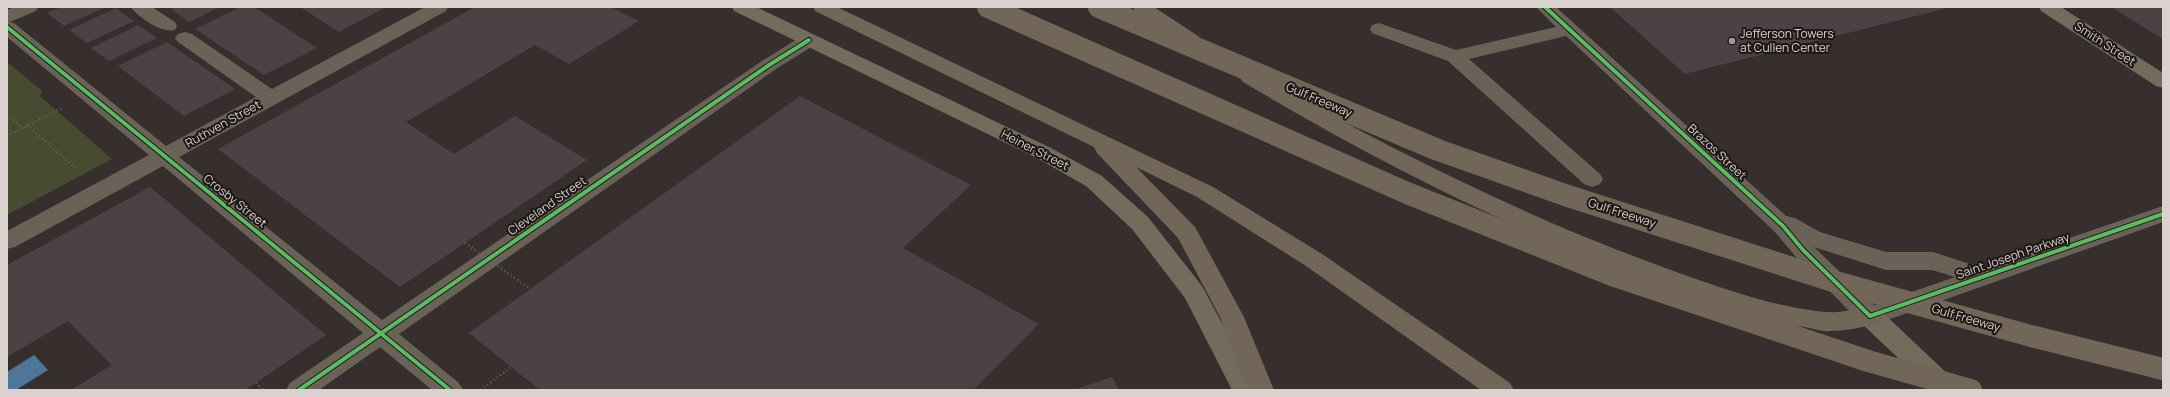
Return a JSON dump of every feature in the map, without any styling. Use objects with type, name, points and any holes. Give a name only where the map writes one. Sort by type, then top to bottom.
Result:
[{"type":"highway","points":[[822,7],[1092,136],[1205,192],[1314,260],[1501,390]]},
{"type":"highway","points":[[988,7],[1407,193],[1612,275],[1868,361],[1971,390]]},
{"type":"highway","name":"Gulf Freeway","points":[[1098,7],[1438,150],[1565,195],[1836,282],[2031,336],[2163,369]]},
{"type":"highway","points":[[1142,7],[1228,65],[1329,124],[1442,183],[1542,228],[1658,275],[1769,311],[1830,322],[1870,316]]},
{"type":"highway","points":[[1092,136],[1187,233],[1232,317],[1260,390]]},
{"type":"main road","name":"Heiner Street","points":[[741,7],[1044,153],[1094,181],[1140,223],[1194,292],[1245,390]]},
{"type":"main road","name":"Smith Street","points":[[2048,7],[2163,82]]},
{"type":"main road","name":"Brazos Street","points":[[1870,316],[1949,390]]},
{"type":"street","points":[[7,17],[29,7]]},
{"type":"street","points":[[140,7],[168,26]]},
{"type":"street","name":"Ruthven Street","points":[[7,241],[439,7]]},
{"type":"street","name":"Brazos Street","points":[[1545,7],[1771,215],[1870,316]]},
{"type":"street","name":"Crosby Street","points":[[7,27],[450,390]]},
{"type":"street","points":[[1379,29],[1455,57],[1592,179]]},
{"type":"street","points":[[1455,57],[1481,49],[1569,30]]},
{"type":"street","points":[[185,38],[271,98]]},
{"type":"street","name":"Cleveland Street","points":[[299,390],[769,65],[808,40]]},
{"type":"street","name":"Saint Joseph Parkway","points":[[1870,316],[2163,214]]},
{"type":"street","points":[[1771,215],[1812,238],[1886,261],[1933,261],[1982,277]]},
{"type":"path","points":[[7,136],[89,94]]},
{"type":"path","points":[[7,115],[23,128]]},
{"type":"path","points":[[27,126],[102,190]]},
{"type":"path","points":[[465,243],[529,288]]},
{"type":"path","points":[[481,390],[511,367]]},
{"type":"path","points":[[256,383],[263,390]]},
{"type":"green space","points":[[7,62],[42,91],[40,96],[112,159],[7,215]]},
{"type":"water","points":[[34,355],[48,370],[16,390],[7,390],[7,372]]},
{"type":"building","points":[[61,7],[106,7],[64,26],[47,13]]},
{"type":"building","points":[[176,7],[220,7],[189,22],[171,9]]},
{"type":"building","points":[[240,7],[254,7],[317,48],[264,75],[195,29]]},
{"type":"building","points":[[300,7],[386,7],[339,32]]},
{"type":"building","points":[[475,7],[611,7],[639,21],[569,64],[535,45],[406,122],[454,154],[515,116],[587,160],[400,287],[218,149]]},
{"type":"building","name":"Jefferson Towers at Cullen Center","points":[[1610,7],[1947,7],[1947,8],[1685,74]]},
{"type":"building","points":[[2111,7],[2163,7],[2163,39],[2132,20]]},
{"type":"building","points":[[116,8],[134,21],[87,43],[69,30]]},
{"type":"building","points":[[138,25],[157,38],[109,61],[91,48]]},
{"type":"building","points":[[167,42],[235,89],[184,116],[118,66]]},
{"type":"building","points":[[800,96],[971,185],[903,248],[1039,324],[973,390],[540,390],[469,333]]},
{"type":"building","points":[[150,187],[326,335],[245,390],[71,390],[112,365],[68,321],[7,357],[7,265]]},
{"type":"building","points":[[1112,377],[1119,390],[1073,390]]},
{"type":"cycle path","points":[[1545,7],[1783,226],[1803,250],[1870,316],[2163,214]]},
{"type":"cycle path","points":[[7,27],[450,390]]},
{"type":"cycle path","points":[[299,390],[769,65],[809,40]]},
{"type":"place","name":"Jefferson Towers at Cullen Center","points":[[1732,41]]}]
